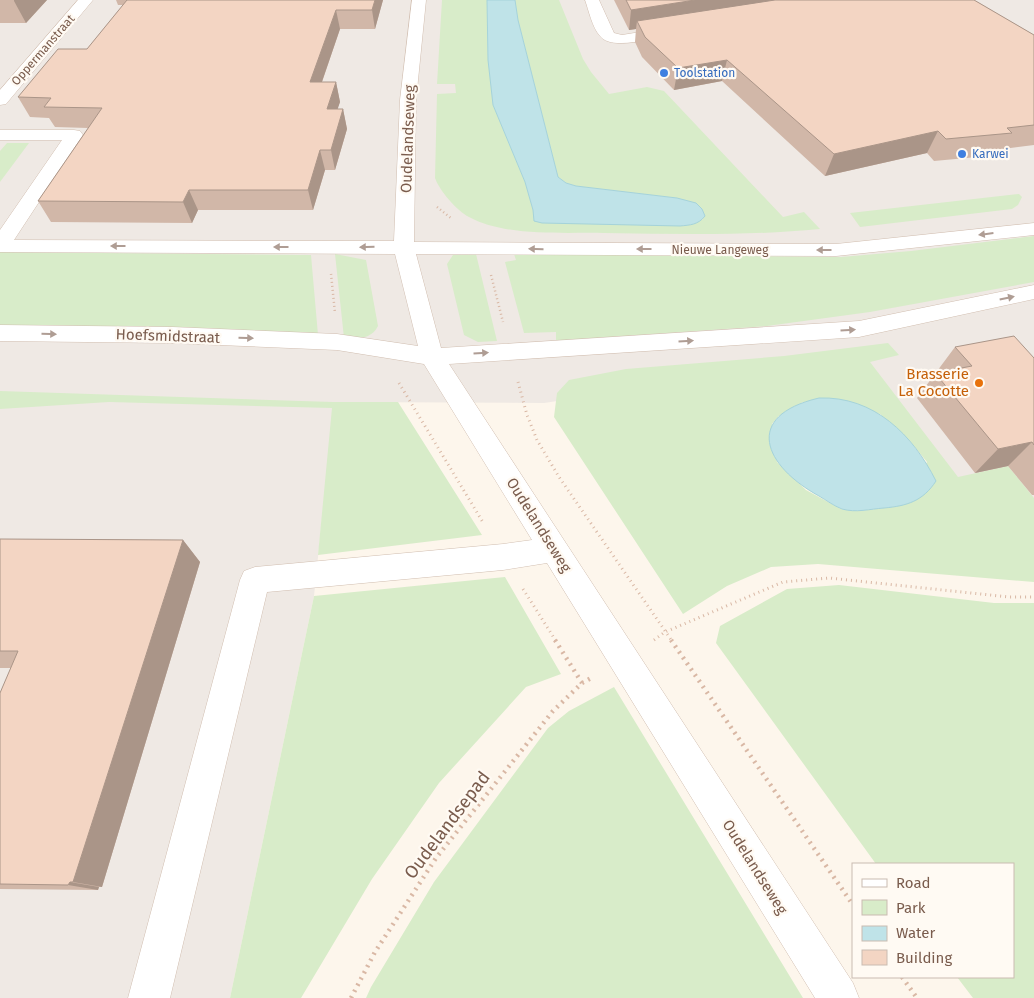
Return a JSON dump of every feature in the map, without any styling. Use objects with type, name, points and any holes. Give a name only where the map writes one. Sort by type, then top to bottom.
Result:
[{"type":"street","name":"Oppermanstraat","points":[[0,100],[86,0]]},
{"type":"street","name":"Oudelandseweg","points":[[419,0],[408,100],[404,246],[432,356],[838,998]]},
{"type":"street","points":[[592,0],[605,33],[609,37],[622,39],[681,29]]},
{"type":"street","points":[[0,135],[74,136],[0,246]]},
{"type":"street","name":"Nieuwe Langeweg","points":[[404,246],[836,250],[1034,228]]},
{"type":"street","points":[[0,246],[404,246]]},
{"type":"street","points":[[432,356],[859,329],[1034,292]]},
{"type":"street","name":"Hoefsmidstraat","points":[[0,333],[172,335],[337,342],[432,356]]},
{"type":"street","points":[[149,998],[255,580],[504,557],[554,550]]},
{"type":"path","points":[[329,247],[337,342]]},
{"type":"path","points":[[484,248],[527,415],[537,440],[559,477],[852,904]]},
{"type":"path","points":[[625,661],[665,632],[783,582],[829,578],[1010,597],[1034,597]]},
{"type":"path","name":"Oudelandsepad","points":[[351,998],[375,952],[436,858],[553,711],[582,682]]},
{"type":"path","points":[[903,978],[917,998]]},
{"type":"shaded area","points":[[0,0],[1034,0],[1034,520],[964,505],[851,357],[544,403],[334,402],[314,596],[230,998],[0,998]]},
{"type":"green space","points":[[442,0],[487,0],[488,60],[493,105],[525,182],[533,210],[702,220],[705,216],[702,209],[677,198],[576,186],[566,183],[558,177],[518,20],[515,0],[559,0],[583,59],[609,94],[647,87],[664,91],[783,217],[804,212],[820,229],[712,234],[553,233],[500,228],[469,217],[449,200],[435,178],[437,94],[456,93],[455,84],[437,84]]},
{"type":"green space","points":[[7,143],[29,143],[0,182],[0,151]]},
{"type":"green space","points":[[1019,194],[1022,197],[1018,205],[1012,209],[860,227],[850,213]]},
{"type":"green space","points":[[1034,236],[1034,282],[870,312],[767,326],[556,341],[556,332],[524,333],[505,262],[516,260],[514,254],[841,257],[911,251]]},
{"type":"green space","points":[[0,252],[311,255],[318,335],[0,325]]},
{"type":"green space","points":[[335,254],[366,260],[378,326],[368,336],[344,338]]},
{"type":"green space","points":[[476,254],[497,341],[478,342],[464,335],[447,264],[453,255]]},
{"type":"green space","points":[[888,343],[899,355],[870,362],[958,477],[1008,466],[1034,498],[1034,582],[818,564],[771,567],[727,586],[683,614],[554,417],[557,393],[569,380],[626,369],[784,356]],"holes":[[[803,402],[880,414],[908,439],[927,462],[899,506],[859,511],[841,509],[806,490],[777,462],[772,424],[779,416]]]},
{"type":"green space","points":[[0,391],[333,402],[398,402],[482,535],[318,555],[332,408],[109,402],[0,409]]},
{"type":"green space","points":[[505,577],[561,674],[526,687],[439,783],[372,879],[301,998],[230,998],[314,596]]},
{"type":"green space","points":[[839,585],[994,603],[1034,603],[1034,998],[973,998],[958,978],[1014,978],[1014,863],[875,863],[716,643],[720,626],[787,589]]},
{"type":"green space","points":[[614,687],[803,998],[366,998],[434,882],[548,728],[569,711]]},
{"type":"water","points":[[487,0],[515,0],[518,20],[558,177],[566,183],[576,186],[677,198],[696,203],[702,209],[705,216],[700,221],[680,226],[542,223],[534,221],[525,182],[493,105],[488,60]]},
{"type":"water","points":[[819,398],[839,399],[857,404],[874,411],[890,422],[916,448],[927,464],[936,481],[931,488],[920,498],[907,504],[852,511],[836,506],[800,484],[785,471],[775,457],[770,443],[771,429],[779,417],[795,406]]},
{"type":"building","points":[[127,0],[375,0],[372,10],[336,10],[310,82],[336,82],[327,109],[343,109],[331,150],[320,150],[308,190],[189,190],[183,202],[38,201],[102,108],[44,107],[51,98],[18,97],[58,49],[87,49]]},
{"type":"building","points":[[626,0],[695,0],[631,10]]},
{"type":"building","points":[[775,0],[974,0],[1034,35],[1034,125],[1007,128],[1012,133],[946,139],[938,131],[834,154],[727,60],[678,68],[645,37],[637,21]]},
{"type":"building","points":[[1014,336],[1034,358],[1034,445],[1032,442],[998,449],[935,373],[972,366],[955,347]]},
{"type":"building","points":[[0,539],[183,540],[73,882],[70,882],[68,885],[0,884],[0,693],[18,651],[0,651]]},
{"type":"place","name":"Toolstation","points":[[664,73]]},
{"type":"place","name":"Karwei","points":[[962,154]]},
{"type":"place","name":"Brasserie La Cocotte","points":[[979,383]]}]
